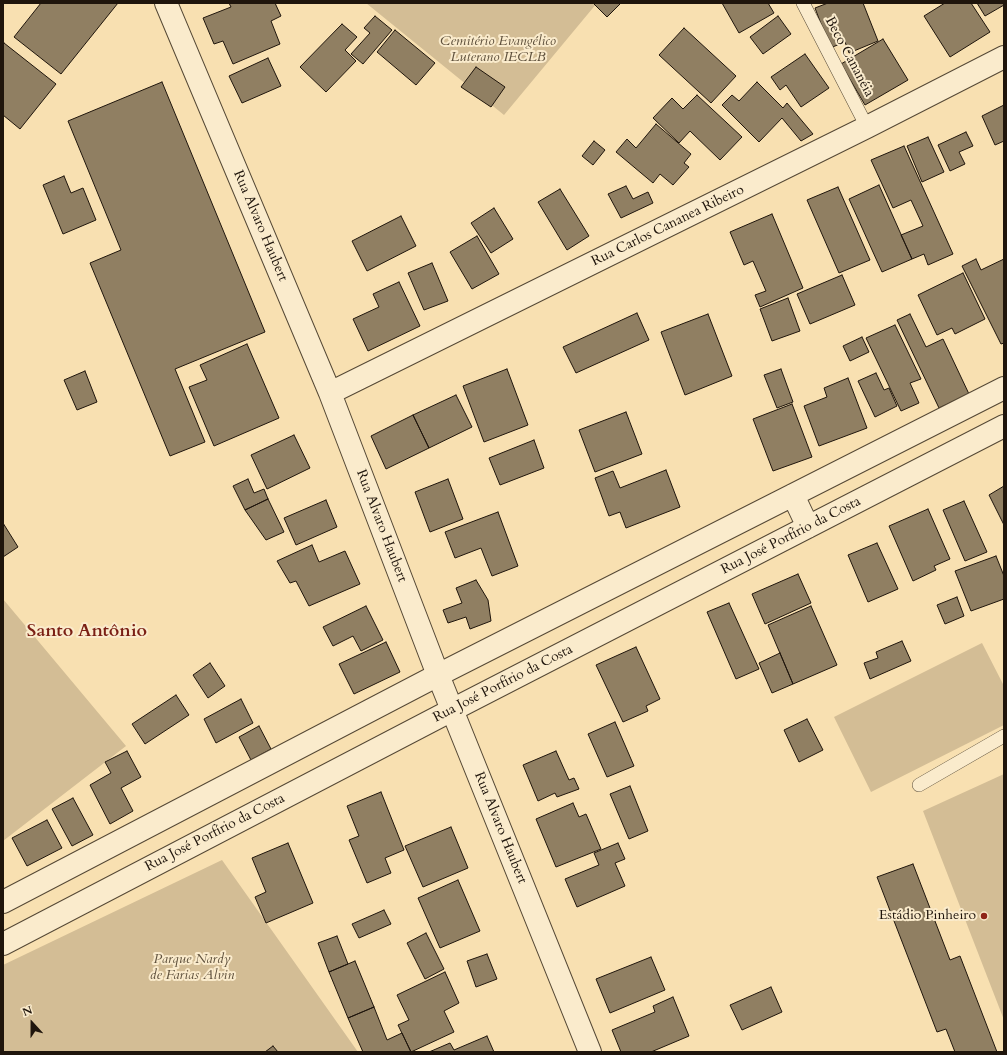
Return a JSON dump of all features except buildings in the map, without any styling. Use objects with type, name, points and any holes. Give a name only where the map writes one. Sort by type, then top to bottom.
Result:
[{"type":"street","name":"Rua Alvaro Haubert","points":[[166,3],[330,394],[438,675],[590,1052]]},
{"type":"street","name":"Rua Carlos Cananea Ribeiro","points":[[330,394],[1004,57]]},
{"type":"street","points":[[3,902],[438,675],[1004,388]]},
{"type":"street","name":"Rua José Porfírio da Costa","points":[[3,944],[452,710],[1004,426]]},
{"type":"street","points":[[793,495],[808,527]]},
{"type":"lane","name":"Beco Cananéia","points":[[803,3],[867,126]]},
{"type":"lane","points":[[919,785],[1004,736]]},
{"type":"green space","name":"Cemitério Evangélico Luterano IECLB","points":[[366,3],[597,3],[504,115]]},
{"type":"green space","points":[[3,599],[126,746],[3,841]]},
{"type":"green space","points":[[982,643],[1004,686],[1004,725],[871,792],[834,717]]},
{"type":"green space","name":"Estádio Pinheiro","points":[[1004,774],[1004,1020],[923,811]]},
{"type":"green space","name":"Parque Nardy de Farias Alvin","points":[[222,860],[358,1052],[3,1052],[3,965]]},
{"type":"place","name":"Estádio Pinheiro","points":[[984,916]]},
{"type":"district","name":"Santo Antônio","points":[[87,632]]}]
